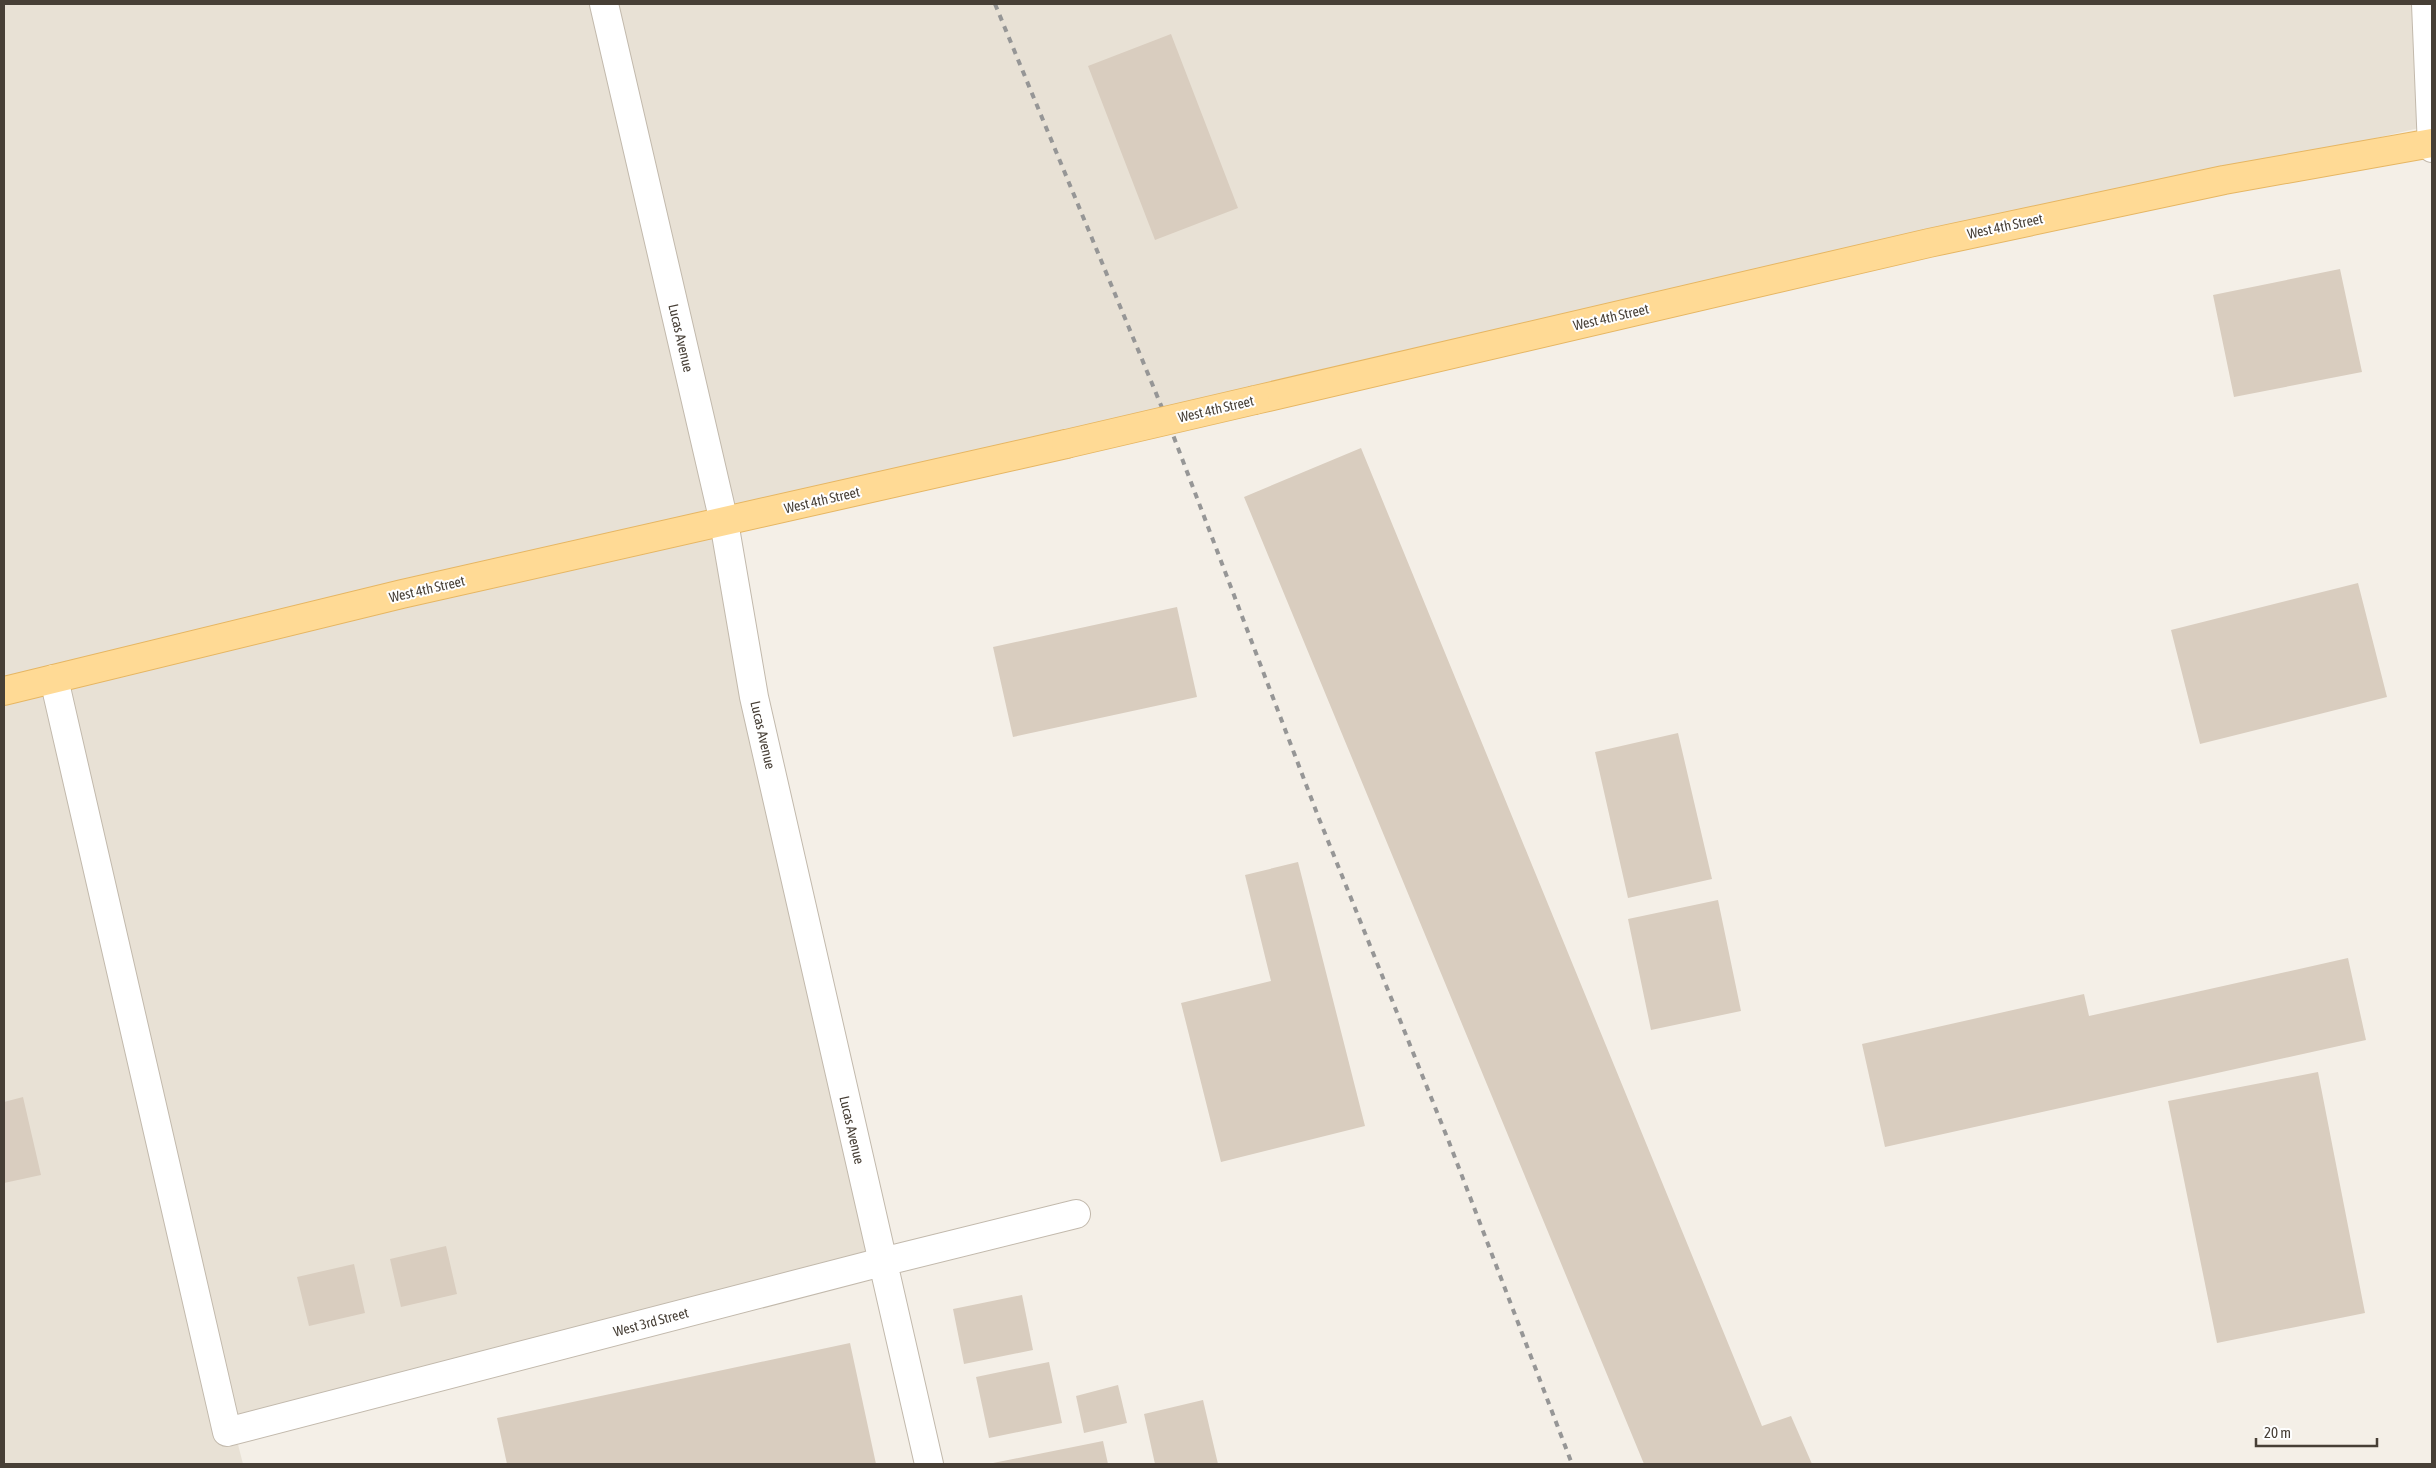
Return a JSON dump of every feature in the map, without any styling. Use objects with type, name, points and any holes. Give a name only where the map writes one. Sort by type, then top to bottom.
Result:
[{"type":"main road","name":"West 4th Street","points":[[4,691],[402,594],[1066,444],[1929,243],[2224,180],[2432,143]]},
{"type":"street","name":"Lucas Avenue","points":[[604,4],[724,522],[754,697],[929,1464]]},
{"type":"street","points":[[2426,4],[2432,148]]},
{"type":"street","name":"West 3rd Street","points":[[54,679],[227,1432],[882,1262],[1076,1214]]},
{"type":"shaded area","points":[[4,4],[2432,4],[2432,125],[724,522],[882,1262],[232,1421],[243,1464],[4,1464]]},
{"type":"building","points":[[1171,34],[1238,208],[1155,240],[1088,66]]},
{"type":"building","points":[[2340,269],[2362,372],[2234,397],[2213,295]]},
{"type":"building","points":[[1361,448],[1762,1426],[1791,1416],[1812,1464],[1644,1464],[1244,497]]},
{"type":"building","points":[[2358,583],[2387,697],[2200,744],[2171,630]]},
{"type":"building","points":[[1177,607],[1197,697],[1013,737],[993,647]]},
{"type":"building","points":[[1678,733],[1712,879],[1628,898],[1595,752]]},
{"type":"building","points":[[1298,862],[1365,1126],[1221,1162],[1181,1003],[1271,981],[1245,875]]},
{"type":"building","points":[[1718,900],[1741,1011],[1651,1030],[1628,919]]},
{"type":"building","points":[[2348,958],[2366,1040],[1885,1147],[1862,1044],[2084,994],[2089,1016]]},
{"type":"building","points":[[2318,1072],[2365,1313],[2217,1343],[2168,1101]]},
{"type":"building","points":[[23,1097],[41,1175],[4,1183],[4,1102]]},
{"type":"building","points":[[446,1246],[457,1294],[401,1307],[390,1259]]},
{"type":"building","points":[[354,1264],[365,1313],[309,1326],[297,1277]]},
{"type":"building","points":[[1022,1295],[1033,1350],[964,1364],[953,1309]]},
{"type":"building","points":[[850,1343],[876,1464],[507,1464],[497,1418]]},
{"type":"building","points":[[1049,1362],[1062,1423],[989,1438],[976,1377]]},
{"type":"building","points":[[1118,1385],[1127,1423],[1084,1433],[1076,1396]]},
{"type":"building","points":[[1203,1400],[1218,1464],[1155,1464],[1144,1414]]},
{"type":"building","points":[[1103,1441],[1108,1464],[993,1464],[993,1463]]},
{"type":"railway","points":[[995,4],[1170,427],[1318,816],[1449,1142],[1572,1464]]}]
